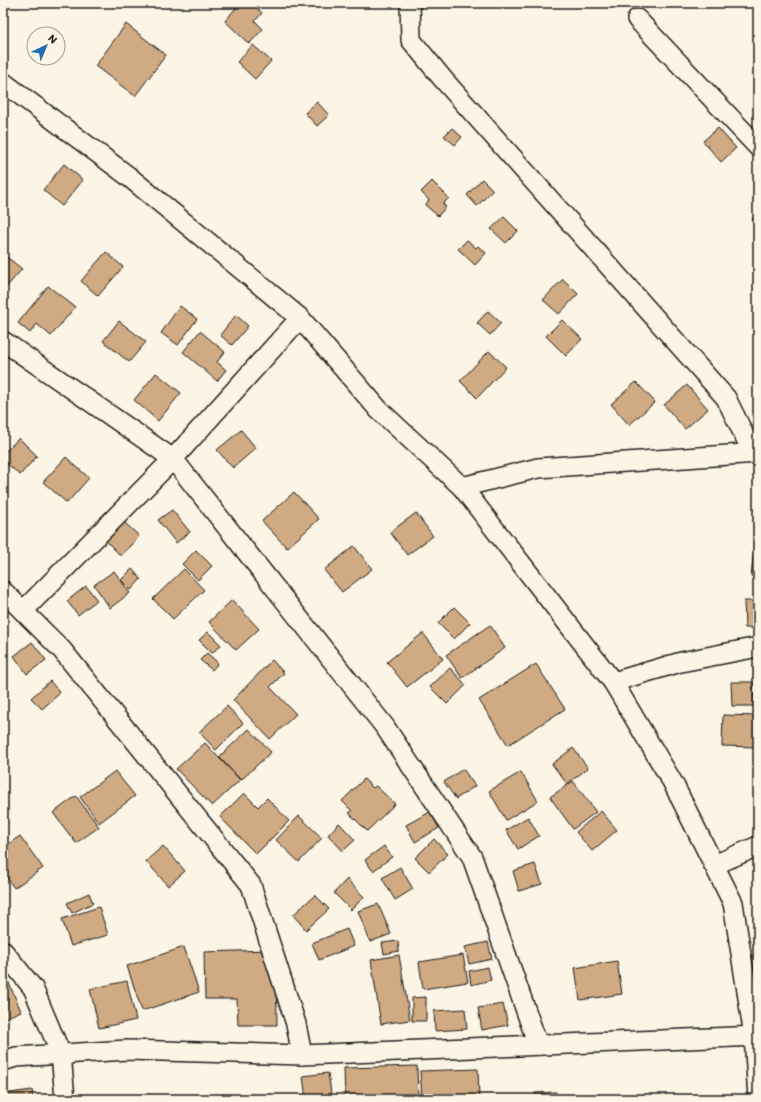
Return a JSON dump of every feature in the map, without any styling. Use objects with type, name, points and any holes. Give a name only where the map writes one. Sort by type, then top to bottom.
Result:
[{"type":"street","points":[[410,3],[411,40],[442,78],[726,398],[756,453],[538,468],[462,487]]},
{"type":"street","points":[[637,18],[758,147]]},
{"type":"street","points":[[3,82],[128,176],[300,318],[379,410],[462,487],[613,682],[673,783],[733,903],[756,1036],[758,1099]]},
{"type":"street","points":[[23,611],[173,459],[300,318]]},
{"type":"street","points":[[3,341],[173,459],[385,727],[472,857],[538,1045]]},
{"type":"street","points":[[3,591],[62,650],[251,885],[296,1024],[302,1055]]},
{"type":"street","points":[[613,682],[681,662],[758,646]]},
{"type":"street","points":[[714,865],[758,846]]},
{"type":"street","points":[[3,952],[33,988],[61,1054],[65,1099]]},
{"type":"street","points":[[3,1061],[16,1057],[127,1050],[302,1055],[756,1036]]},
{"type":"building","points":[[240,3],[251,3],[262,13],[255,21],[263,29],[249,44],[225,21]]},
{"type":"building","points":[[126,24],[166,55],[135,96],[95,66]]},
{"type":"building","points":[[253,45],[271,61],[255,79],[237,62]]},
{"type":"building","points":[[317,102],[329,115],[317,126],[305,113]]},
{"type":"building","points":[[452,128],[462,137],[455,145],[444,136]]},
{"type":"building","points":[[718,128],[736,148],[721,162],[703,141]]},
{"type":"building","points":[[64,164],[83,180],[62,206],[43,190]]},
{"type":"building","points":[[482,179],[493,190],[477,206],[467,195]]},
{"type":"building","points":[[432,181],[449,198],[443,204],[446,207],[438,216],[425,205],[429,200],[421,192]]},
{"type":"building","points":[[758,214],[758,226],[752,219]]},
{"type":"building","points":[[504,217],[518,231],[506,243],[491,229]]},
{"type":"building","points":[[467,240],[476,248],[478,246],[486,253],[475,265],[458,249]]},
{"type":"building","points":[[106,252],[123,267],[98,296],[81,281]]},
{"type":"building","points":[[3,254],[22,269],[3,291]]},
{"type":"building","points":[[563,279],[578,294],[559,314],[543,300]]},
{"type":"building","points":[[48,286],[75,307],[51,336],[37,324],[30,333],[18,323]]},
{"type":"building","points":[[180,306],[197,319],[178,345],[161,333]]},
{"type":"building","points":[[488,311],[501,323],[490,335],[477,323]]},
{"type":"building","points":[[236,315],[248,326],[232,345],[220,335]]},
{"type":"building","points":[[562,320],[582,339],[566,356],[546,336]]},
{"type":"building","points":[[119,321],[146,342],[129,362],[103,341]]},
{"type":"building","points":[[200,331],[225,352],[217,362],[226,370],[217,381],[183,352]]},
{"type":"building","points":[[489,351],[506,367],[477,398],[460,381]]},
{"type":"building","points":[[156,373],[181,393],[158,421],[134,400]]},
{"type":"building","points":[[636,382],[655,402],[629,425],[611,404]]},
{"type":"building","points":[[687,385],[708,409],[685,429],[664,405]]},
{"type":"building","points":[[241,430],[256,448],[233,468],[217,450]]},
{"type":"building","points":[[19,438],[37,456],[20,475],[3,460],[3,454]]},
{"type":"building","points":[[66,457],[89,478],[67,503],[43,482]]},
{"type":"building","points":[[294,492],[319,519],[287,548],[262,521]]},
{"type":"building","points":[[172,510],[190,532],[176,543],[158,520]]},
{"type":"building","points":[[416,513],[433,536],[407,555],[390,532]]},
{"type":"building","points":[[124,522],[139,536],[121,556],[106,541]]},
{"type":"building","points":[[756,534],[758,534],[758,577],[751,576]]},
{"type":"building","points":[[354,546],[372,569],[342,592],[324,570]]},
{"type":"building","points":[[196,550],[212,566],[198,580],[182,564]]},
{"type":"building","points":[[132,569],[141,579],[131,590],[121,580]]},
{"type":"building","points":[[184,569],[204,590],[173,619],[153,599]]},
{"type":"building","points":[[114,571],[130,593],[110,608],[94,585]]},
{"type":"building","points":[[86,586],[97,600],[78,615],[67,601]]},
{"type":"building","points":[[232,600],[259,629],[236,650],[209,622]]},
{"type":"building","points":[[744,601],[758,601],[758,628],[745,628]]},
{"type":"building","points":[[454,607],[470,623],[454,639],[438,623]]},
{"type":"building","points":[[490,625],[505,648],[462,678],[446,655]]},
{"type":"building","points":[[208,632],[221,645],[212,653],[199,640]]},
{"type":"building","points":[[423,633],[443,659],[407,687],[387,662]]},
{"type":"building","points":[[32,642],[46,660],[27,674],[14,656]]},
{"type":"building","points":[[207,653],[218,663],[212,670],[200,660]]},
{"type":"building","points":[[272,660],[284,673],[270,687],[296,714],[270,739],[233,700]]},
{"type":"building","points":[[536,664],[565,709],[508,745],[479,700]]},
{"type":"building","points":[[450,668],[466,685],[447,704],[430,687]]},
{"type":"building","points":[[50,681],[60,693],[42,709],[31,698]]},
{"type":"building","points":[[731,682],[753,682],[754,706],[732,706]]},
{"type":"building","points":[[227,706],[243,723],[216,750],[199,732]]},
{"type":"building","points":[[723,715],[758,716],[758,747],[722,746]]},
{"type":"building","points":[[249,729],[271,752],[241,780],[219,757]]},
{"type":"building","points":[[205,743],[240,780],[212,806],[176,769]]},
{"type":"building","points":[[573,748],[588,768],[567,784],[552,764]]},
{"type":"building","points":[[463,769],[475,786],[456,799],[444,782]]},
{"type":"building","points":[[115,771],[135,796],[99,823],[80,797]]},
{"type":"building","points":[[521,772],[538,801],[506,820],[489,791]]},
{"type":"building","points":[[364,779],[373,788],[376,786],[395,804],[367,831],[349,813],[352,811],[342,801]]},
{"type":"building","points":[[573,781],[596,812],[573,829],[550,797]]},
{"type":"building","points":[[244,793],[258,807],[267,798],[289,821],[256,854],[220,817]]},
{"type":"building","points":[[76,796],[99,827],[76,843],[53,813]]},
{"type":"building","points":[[601,811],[617,830],[592,851],[576,832]]},
{"type":"building","points":[[430,812],[439,828],[415,842],[406,825]]},
{"type":"building","points":[[299,816],[322,838],[299,862],[276,840]]},
{"type":"building","points":[[528,817],[539,836],[518,849],[506,830]]},
{"type":"building","points":[[339,823],[355,840],[343,851],[328,835]]},
{"type":"building","points":[[20,836],[43,868],[14,888],[3,872],[3,848]]},
{"type":"building","points":[[434,839],[448,854],[429,872],[415,858]]},
{"type":"building","points":[[163,846],[185,871],[168,886],[146,861]]},
{"type":"building","points":[[384,846],[392,857],[373,871],[365,860]]},
{"type":"building","points":[[535,864],[542,884],[519,891],[513,871]]},
{"type":"building","points":[[400,867],[413,889],[395,900],[382,878]]},
{"type":"building","points":[[347,879],[364,897],[351,910],[334,893]]},
{"type":"building","points":[[89,893],[93,903],[72,913],[67,903]]},
{"type":"building","points":[[315,895],[329,909],[306,930],[293,915]]},
{"type":"building","points":[[378,904],[391,934],[370,942],[358,911]]},
{"type":"building","points":[[99,907],[108,935],[71,946],[62,919]]},
{"type":"building","points":[[347,929],[354,946],[319,960],[312,943]]},
{"type":"building","points":[[398,941],[399,951],[384,954],[382,943]]},
{"type":"building","points":[[488,942],[492,959],[469,964],[465,947]]},
{"type":"building","points":[[184,947],[199,992],[142,1011],[127,966]]},
{"type":"building","points":[[269,950],[276,966],[277,1025],[238,1025],[237,999],[205,999],[204,952]]},
{"type":"building","points":[[399,955],[410,1020],[381,1024],[371,960]]},
{"type":"building","points":[[463,955],[468,982],[423,989],[419,962]]},
{"type":"building","points":[[617,961],[622,994],[580,1000],[575,968]]},
{"type":"building","points":[[488,967],[491,980],[471,985],[469,971]]},
{"type":"building","points":[[5,974],[21,1011],[3,1019],[3,975]]},
{"type":"building","points":[[127,981],[136,1020],[99,1028],[90,989]]},
{"type":"building","points":[[426,997],[426,1021],[412,1021],[412,998]]},
{"type":"building","points":[[503,1004],[508,1025],[482,1030],[478,1008]]},
{"type":"building","points":[[465,1009],[467,1029],[435,1031],[434,1011]]},
{"type":"building","points":[[417,1066],[418,1099],[345,1099],[344,1068]]},
{"type":"building","points":[[478,1069],[479,1099],[422,1099],[420,1071]]},
{"type":"building","points":[[328,1073],[332,1099],[306,1099],[303,1076]]},
{"type":"building","points":[[32,1090],[33,1099],[3,1099],[3,1094]]},
{"type":"building","points":[[556,1092],[557,1099],[536,1099],[535,1093]]},
{"type":"building","points":[[148,1094],[148,1099],[133,1099],[132,1096]]}]
